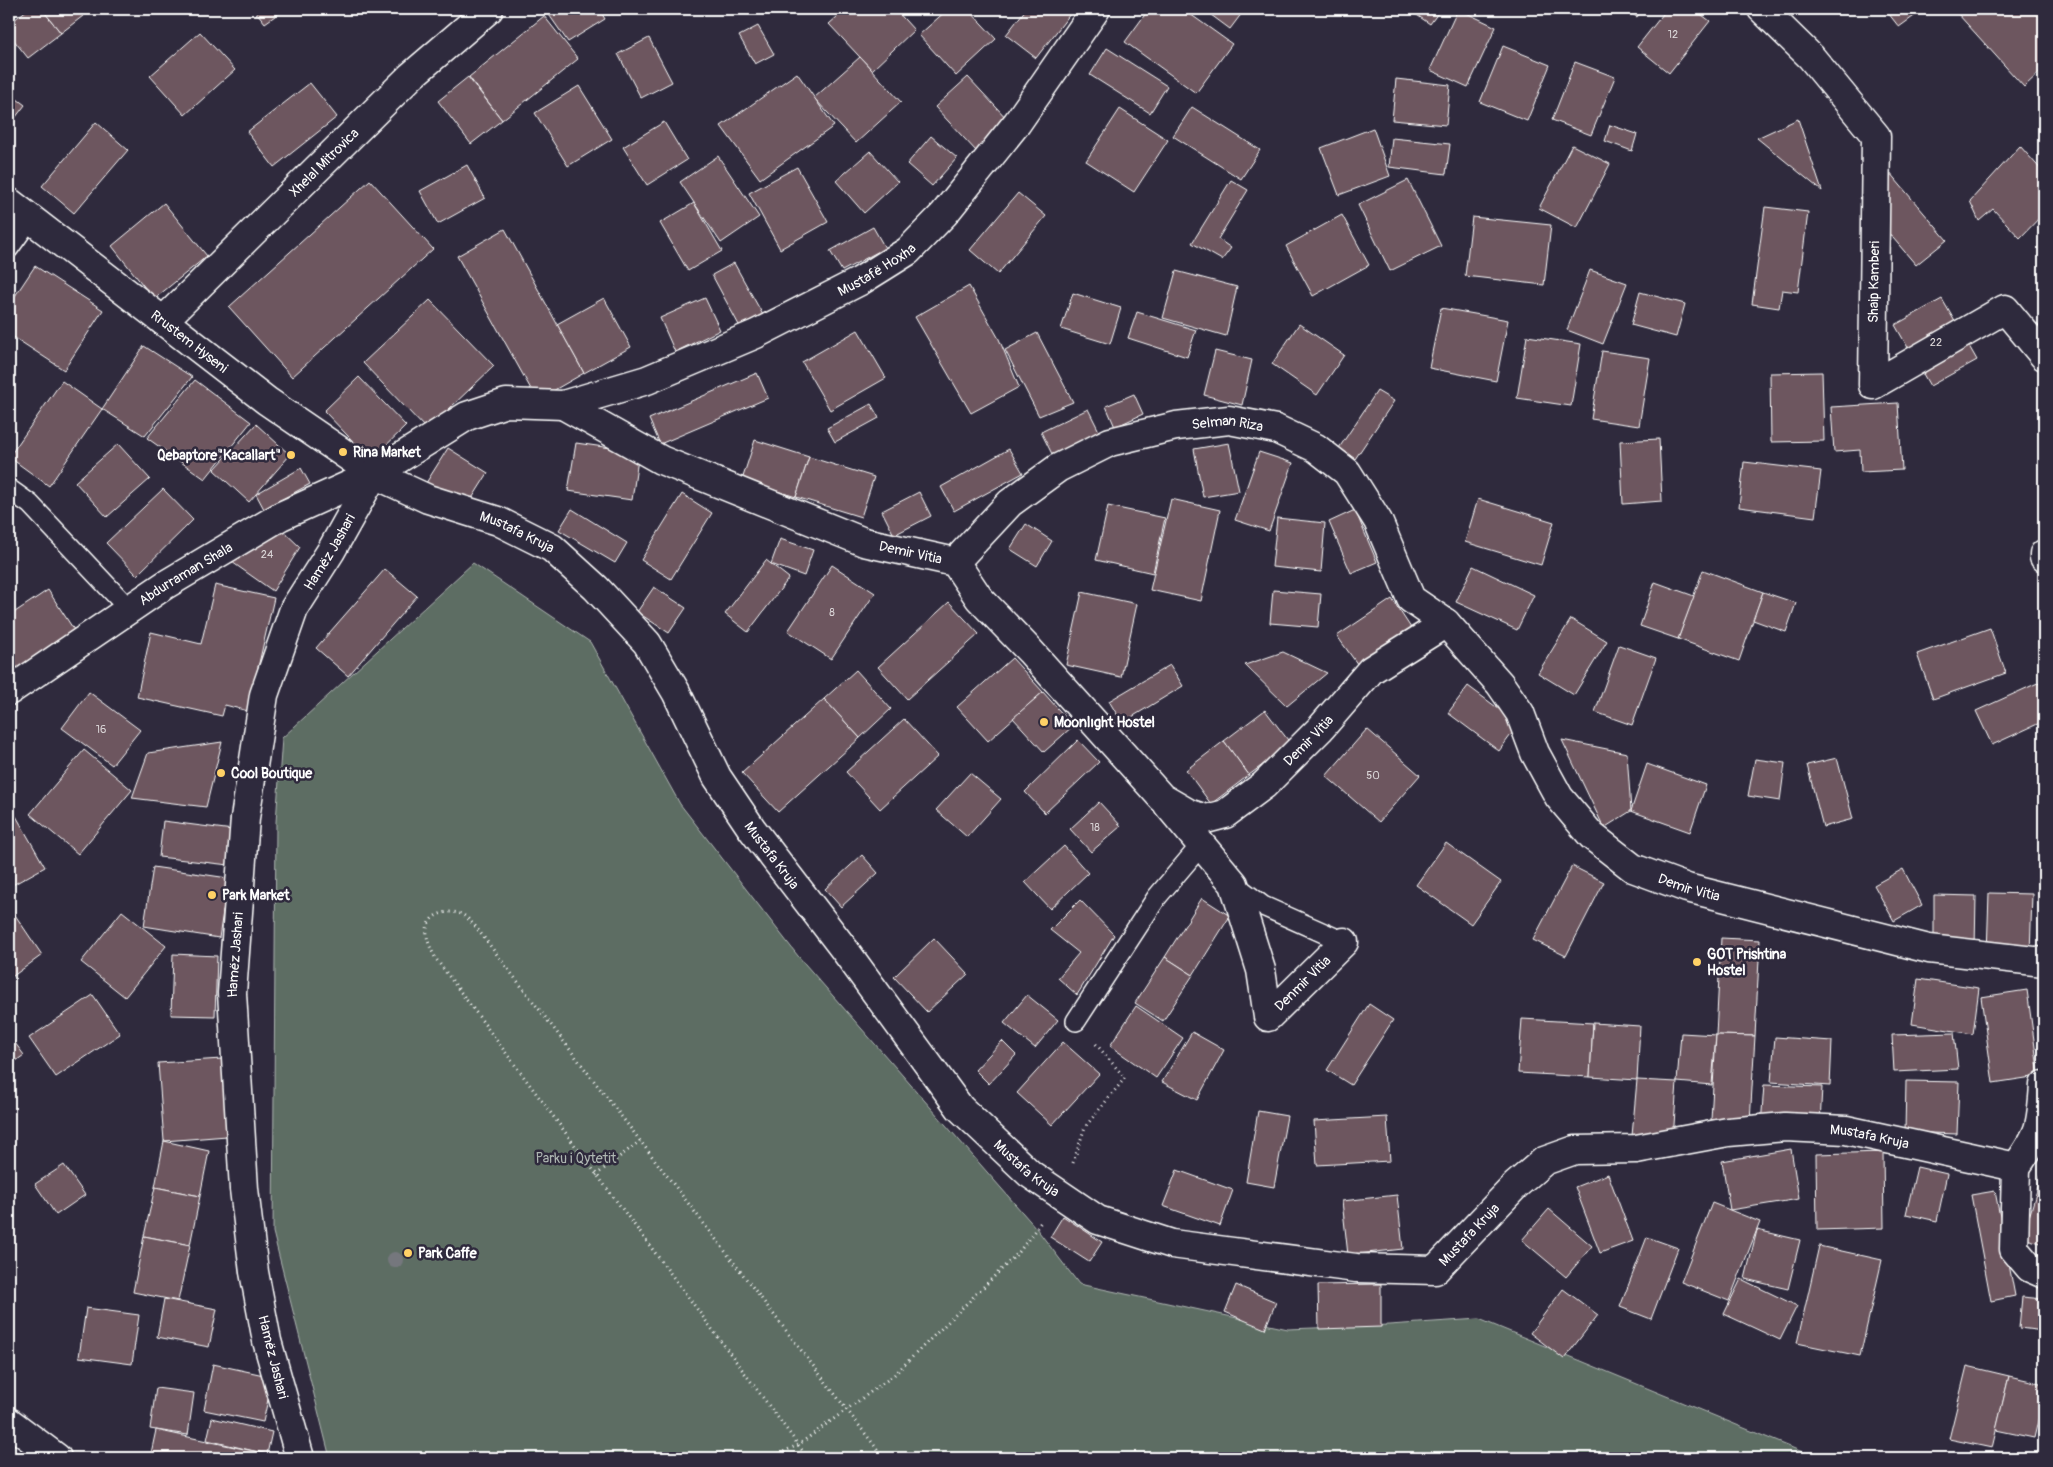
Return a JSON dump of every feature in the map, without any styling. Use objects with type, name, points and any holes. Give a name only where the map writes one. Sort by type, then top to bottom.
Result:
[{"type":"street","name":"Xhelal Mitrovica","points":[[163,321],[411,76],[489,9]]},
{"type":"street","name":"Mustafë Hoxha","points":[[563,405],[647,380],[756,334],[860,281],[908,251],[944,214],[1016,123],[1096,9]]},
{"type":"street","name":"Shaip Kamberi","points":[[1762,9],[1811,57],[1876,136],[1873,385],[2005,308],[2044,356]]},
{"type":"street","name":"Rrustem Hyseni","points":[[9,202],[267,401],[374,474]]},
{"type":"street","points":[[374,474],[467,416],[506,403],[563,405]]},
{"type":"street","name":"Demir Vitia","points":[[563,405],[661,460],[864,542],[955,562],[979,598],[1030,651],[1162,798],[1206,819],[1225,814],[1264,784],[1320,729],[1371,670],[1446,623],[1500,684],[1520,713],[1534,753],[1559,797],[1592,836],[1632,868],[1687,888],[1929,950],[2044,962]]},
{"type":"street","name":"Selman Riza","points":[[955,562],[1010,503],[1058,468],[1110,442],[1176,426],[1229,420],[1276,430],[1316,448],[1347,472],[1378,521],[1411,599],[1446,623]]},
{"type":"street","name":"Abdurraman Shala","points":[[9,691],[129,609],[281,516],[374,474]]},
{"type":"street","name":"Mustafa Kruja","points":[[374,474],[428,499],[498,521],[552,548],[596,588],[647,643],[676,692],[717,777],[752,829],[844,949],[960,1108],[1030,1174],[1098,1220],[1172,1244],[1356,1268],[1435,1270],[1516,1185],[1544,1161],[1575,1150],[1636,1149],[1728,1132],[1786,1127],[1846,1130],[2016,1167]]},
{"type":"street","name":"Hamëz Jashari","points":[[300,1458],[267,1341],[254,1272],[244,1189],[232,993],[243,838],[264,695],[291,618],[374,474]]},
{"type":"street","name":"Denmir Vitia","points":[[1162,798],[1234,884],[1261,970],[1268,1017],[1344,942]]},
{"type":"street","points":[[2044,1085],[2042,1120],[2036,1139],[2016,1167],[2014,1249],[2030,1268],[2044,1274]]},
{"type":"street","points":[[9,1422],[57,1458]]},
{"type":"lane","points":[[9,248],[30,220]]},
{"type":"lane","points":[[9,490],[30,504],[129,609]]},
{"type":"lane","points":[[1076,1021],[1157,897],[1202,845]]},
{"type":"lane","name":"Denmir Vitia","points":[[1234,884],[1263,906],[1344,942]]},
{"type":"path","points":[[808,1458],[436,959],[427,934],[428,923],[436,915],[449,912],[462,914],[475,926],[884,1458]]},
{"type":"path","points":[[770,1458],[798,1445],[894,1375],[1019,1252],[1062,1195],[1085,1127],[1125,1078],[1076,1021]]},
{"type":"path","points":[[596,1175],[640,1141]]},
{"type":"green space","name":"Parku i Qytetit","points":[[473,563],[590,642],[680,804],[798,956],[1036,1228],[1079,1284],[1288,1329],[1479,1319],[1817,1458],[330,1458],[273,1232],[276,822],[282,738]]},
{"type":"building","points":[[28,9],[42,9],[61,33],[28,58],[9,34],[9,24]]},
{"type":"building","points":[[42,9],[92,9],[61,33]]},
{"type":"building","points":[[254,9],[285,9],[265,23]]},
{"type":"building","points":[[545,9],[599,9],[605,19],[568,42]]},
{"type":"building","points":[[846,9],[895,9],[914,30],[872,70],[829,24]]},
{"type":"building","points":[[948,9],[968,9],[996,39],[956,76],[919,35]]},
{"type":"building","points":[[1026,9],[1074,9],[1036,58],[1006,35]]},
{"type":"building","points":[[1149,9],[1183,9],[1232,44],[1196,93],[1125,42]]},
{"type":"building","points":[[1203,9],[1245,9],[1230,29]]},
{"type":"building","points":[[1408,9],[1441,9],[1430,24]]},
{"type":"building","points":[[1458,9],[1496,27],[1468,87],[1430,70]]},
{"type":"building","points":[[1624,9],[1642,9],[1637,17]]},
{"type":"building","points":[[1667,9],[1694,9],[1710,21],[1669,73],[1637,47]]},
{"type":"building","points":[[1885,9],[1924,9],[1899,27]]},
{"type":"building","points":[[1964,9],[2038,9],[2044,15],[2044,68],[2024,87],[1958,14]]},
{"type":"building","points":[[544,16],[578,59],[502,120],[469,77]]},
{"type":"building","points":[[758,26],[774,54],[755,64],[739,36]]},
{"type":"building","points":[[200,32],[235,70],[185,115],[150,76]]},
{"type":"building","points":[[649,38],[672,82],[641,98],[618,54]]},
{"type":"building","points":[[1503,46],[1550,65],[1527,121],[1480,102]]},
{"type":"building","points":[[1107,48],[1167,86],[1150,113],[1090,75]]},
{"type":"building","points":[[860,57],[901,102],[856,143],[814,98]]},
{"type":"building","points":[[1575,62],[1615,77],[1591,135],[1552,120]]},
{"type":"building","points":[[797,73],[834,126],[760,179],[721,126]]},
{"type":"building","points":[[468,77],[502,120],[471,144],[438,101]]},
{"type":"building","points":[[968,77],[1009,121],[977,152],[935,107]]},
{"type":"building","points":[[1396,79],[1450,85],[1446,125],[1392,120]]},
{"type":"building","points":[[310,83],[337,117],[274,167],[247,132]]},
{"type":"building","points":[[579,86],[612,139],[568,166],[535,113]]},
{"type":"building","points":[[9,93],[25,105],[9,126]]},
{"type":"building","points":[[1192,107],[1260,150],[1241,179],[1173,136]]},
{"type":"building","points":[[1120,109],[1168,140],[1134,192],[1086,161]]},
{"type":"building","points":[[1798,119],[1822,191],[1757,138]]},
{"type":"building","points":[[96,122],[128,150],[74,213],[42,186]]},
{"type":"building","points":[[664,122],[687,160],[647,185],[623,147]]},
{"type":"building","points":[[1610,125],[1637,134],[1632,151],[1605,141]]},
{"type":"building","points":[[1373,128],[1390,176],[1339,195],[1321,148]]},
{"type":"building","points":[[931,136],[957,158],[932,186],[907,164]]},
{"type":"building","points":[[1392,138],[1450,144],[1446,174],[1389,167]]},
{"type":"building","points":[[1572,145],[1610,164],[1577,228],[1539,208]]},
{"type":"building","points":[[2020,146],[2044,173],[2044,213],[2020,238],[1993,209],[1979,221],[1970,201]]},
{"type":"building","points":[[870,151],[898,182],[864,213],[836,181]]},
{"type":"building","points":[[718,156],[759,217],[721,243],[680,182]]},
{"type":"building","points":[[467,165],[485,198],[438,224],[420,191]]},
{"type":"building","points":[[797,167],[828,222],[780,249],[749,193]]},
{"type":"building","points":[[1889,172],[1947,240],[1916,265],[1859,198]]},
{"type":"building","points":[[370,180],[433,249],[292,377],[229,307]]},
{"type":"building","points":[[1231,180],[1248,190],[1218,239],[1231,248],[1222,260],[1192,243]]},
{"type":"building","points":[[1408,180],[1441,246],[1390,271],[1358,205]]},
{"type":"building","points":[[1018,193],[1046,216],[998,274],[970,250]]},
{"type":"building","points":[[164,203],[207,256],[154,299],[112,246]]},
{"type":"building","points":[[694,203],[722,251],[688,271],[660,223]]},
{"type":"building","points":[[1765,207],[1808,212],[1798,292],[1782,290],[1779,308],[1752,304]]},
{"type":"building","points":[[1342,215],[1369,265],[1313,296],[1286,246]]},
{"type":"building","points":[[1472,217],[1551,225],[1544,285],[1465,276]]},
{"type":"building","points":[[873,227],[885,248],[842,271],[830,251]]},
{"type":"building","points":[[505,229],[584,373],[537,400],[457,256]]},
{"type":"building","points":[[734,263],[763,315],[740,327],[712,275]]},
{"type":"building","points":[[35,266],[103,310],[64,370],[9,334],[9,305]]},
{"type":"building","points":[[1590,270],[1627,283],[1603,344],[1567,330]]},
{"type":"building","points":[[1176,271],[1237,287],[1226,336],[1163,318]]},
{"type":"building","points":[[969,286],[999,339],[1019,387],[971,413],[915,317]]},
{"type":"building","points":[[1640,292],[1685,304],[1676,337],[1631,325]]},
{"type":"building","points":[[1073,293],[1121,308],[1110,344],[1061,329]]},
{"type":"building","points":[[604,298],[631,347],[584,373],[557,324]]},
{"type":"building","points":[[705,298],[720,330],[675,352],[660,318]]},
{"type":"building","points":[[1942,299],[1977,360],[1930,386],[1895,325]]},
{"type":"building","points":[[430,300],[494,366],[427,430],[363,363]]},
{"type":"building","points":[[1441,308],[1508,320],[1496,381],[1429,368]]},
{"type":"building","points":[[1137,312],[1196,330],[1187,357],[1128,338]]},
{"type":"building","points":[[1299,324],[1344,355],[1317,395],[1272,364]]},
{"type":"building","points":[[858,330],[886,378],[830,410],[802,362]]},
{"type":"building","points":[[1037,333],[1073,402],[1039,416],[1005,350]]},
{"type":"building","points":[[1527,336],[1581,344],[1571,406],[1517,398]]},
{"type":"building","points":[[144,346],[192,377],[145,436],[102,409]]},
{"type":"building","points":[[1215,351],[1252,360],[1242,405],[1204,395]]},
{"type":"building","points":[[1602,351],[1650,358],[1639,426],[1591,419]]},
{"type":"building","points":[[1822,372],[1824,441],[1771,442],[1770,373]]},
{"type":"building","points":[[757,373],[768,398],[660,444],[649,419]]},
{"type":"building","points":[[359,377],[406,426],[371,460],[324,411]]},
{"type":"building","points":[[195,380],[251,422],[205,479],[147,438]]},
{"type":"building","points":[[62,381],[102,409],[49,486],[9,457]]},
{"type":"building","points":[[1377,391],[1394,401],[1355,459],[1339,448]]},
{"type":"building","points":[[1134,394],[1143,414],[1115,427],[1106,406]]},
{"type":"building","points":[[1898,403],[1902,470],[1861,472],[1860,450],[1834,452],[1831,407]]},
{"type":"building","points":[[871,404],[879,418],[835,442],[827,428]]},
{"type":"building","points":[[1088,409],[1100,433],[1053,456],[1041,432]]},
{"type":"building","points":[[256,424],[290,455],[249,502],[214,470]]},
{"type":"building","points":[[1659,439],[1662,501],[1623,504],[1620,441]]},
{"type":"building","points":[[755,440],[809,457],[796,497],[742,480]]},
{"type":"building","points":[[576,443],[639,452],[632,500],[568,491]]},
{"type":"building","points":[[1229,443],[1239,491],[1203,497],[1194,449]]},
{"type":"building","points":[[118,444],[150,479],[107,517],[75,482]]},
{"type":"building","points":[[448,448],[488,473],[466,508],[426,483]]},
{"type":"building","points":[[1009,449],[1023,473],[954,511],[941,487]]},
{"type":"building","points":[[1259,452],[1293,463],[1269,531],[1235,520]]},
{"type":"building","points":[[809,457],[874,477],[861,517],[796,497]]},
{"type":"building","points":[[1744,462],[1821,471],[1815,517],[1739,507]]},
{"type":"building","points":[[301,468],[310,484],[264,509],[256,494]]},
{"type":"building","points":[[163,489],[193,520],[137,575],[106,543]]},
{"type":"building","points":[[919,492],[931,516],[894,535],[882,511]]},
{"type":"building","points":[[682,494],[712,513],[671,579],[641,560]]},
{"type":"building","points":[[1171,499],[1220,510],[1201,601],[1150,590]]},
{"type":"building","points":[[1478,499],[1554,522],[1541,565],[1465,542]]},
{"type":"building","points":[[1108,506],[1165,518],[1153,573],[1096,560]]},
{"type":"building","points":[[572,509],[627,543],[615,563],[559,530]]},
{"type":"building","points":[[1355,510],[1377,562],[1351,573],[1329,522]]},
{"type":"building","points":[[1277,518],[1325,523],[1321,572],[1272,567]]},
{"type":"building","points":[[1026,524],[1052,541],[1037,566],[1010,549]]},
{"type":"building","points":[[279,527],[300,547],[273,591],[229,560]]},
{"type":"building","points":[[780,539],[813,550],[804,576],[771,564]]},
{"type":"building","points":[[766,560],[789,578],[748,632],[725,614]]},
{"type":"building","points":[[832,565],[875,593],[831,659],[788,631]]},
{"type":"building","points":[[1473,566],[1534,595],[1517,630],[1456,602]]},
{"type":"building","points":[[385,569],[417,596],[348,676],[316,648]]},
{"type":"building","points":[[1703,570],[1763,592],[1739,661],[1678,639]]},
{"type":"building","points":[[1655,582],[1694,596],[1678,639],[1640,626]]},
{"type":"building","points":[[215,585],[274,598],[248,711],[225,705],[222,716],[137,697],[151,632],[201,644]]},
{"type":"building","points":[[654,587],[686,608],[669,633],[637,612]]},
{"type":"building","points":[[48,590],[78,636],[19,674],[9,659],[9,616]]},
{"type":"building","points":[[1273,590],[1321,594],[1318,627],[1270,623]]},
{"type":"building","points":[[1082,592],[1137,604],[1121,677],[1066,665]]},
{"type":"building","points":[[1763,592],[1796,603],[1786,632],[1753,620]]},
{"type":"building","points":[[1392,599],[1411,628],[1358,665],[1337,636]]},
{"type":"building","points":[[949,602],[979,634],[907,699],[878,667]]},
{"type":"building","points":[[1571,619],[1607,641],[1574,695],[1538,673]]},
{"type":"building","points":[[1990,628],[2006,673],[1933,699],[1917,654]]},
{"type":"building","points":[[1619,645],[1656,658],[1632,725],[1595,712]]},
{"type":"building","points":[[1283,652],[1327,673],[1287,706],[1245,665]]},
{"type":"building","points":[[1012,658],[1043,692],[988,741],[957,707]]},
{"type":"building","points":[[1170,665],[1183,686],[1122,723],[1109,701]]},
{"type":"building","points":[[856,670],[891,709],[860,738],[824,699]]},
{"type":"building","points":[[2042,681],[2044,721],[1992,745],[1976,711]]},
{"type":"building","points":[[1468,686],[1519,724],[1499,751],[1448,713]]},
{"type":"building","points":[[89,692],[140,730],[112,765],[62,728]]},
{"type":"building","points":[[1043,692],[1073,726],[1044,752],[1013,718]]},
{"type":"building","points":[[824,699],[860,738],[778,812],[742,773]]},
{"type":"building","points":[[1265,710],[1291,744],[1249,775],[1224,741]]},
{"type":"building","points":[[904,719],[938,756],[880,809],[846,772]]},
{"type":"building","points":[[1367,729],[1420,775],[1379,822],[1326,776]]},
{"type":"building","points":[[1078,740],[1099,762],[1045,813],[1025,792]]},
{"type":"building","points":[[1562,740],[1627,753],[1631,811],[1604,828]]},
{"type":"building","points":[[1224,741],[1249,775],[1211,804],[1186,770]]},
{"type":"building","points":[[222,742],[206,807],[132,798],[148,753]]},
{"type":"building","points":[[84,750],[132,790],[78,854],[30,814]]},
{"type":"building","points":[[1837,758],[1853,819],[1823,827],[1807,765]]},
{"type":"building","points":[[1755,759],[1785,763],[1780,801],[1748,796]]},
{"type":"building","points":[[1647,764],[1706,785],[1690,832],[1631,811]]},
{"type":"building","points":[[970,773],[1001,799],[967,837],[936,810]]},
{"type":"building","points":[[1099,802],[1121,826],[1091,852],[1070,829]]},
{"type":"building","points":[[16,816],[45,867],[9,887],[9,820]]},
{"type":"building","points":[[163,821],[233,830],[229,865],[159,857]]},
{"type":"building","points":[[1446,843],[1501,882],[1471,924],[1416,885]]},
{"type":"building","points":[[1064,846],[1088,873],[1050,909],[1025,882]]},
{"type":"building","points":[[862,855],[878,873],[841,907],[825,889]]},
{"type":"building","points":[[1572,866],[1604,882],[1566,956],[1533,940]]},
{"type":"building","points":[[153,867],[228,878],[219,938],[144,926]]},
{"type":"building","points":[[1903,869],[1922,905],[1894,921],[1874,885]]},
{"type":"building","points":[[1989,893],[2032,894],[2030,954],[1987,954]]},
{"type":"building","points":[[1934,895],[1976,896],[1975,948],[1934,948]]},
{"type":"building","points":[[1202,898],[1230,916],[1193,975],[1165,957]]},
{"type":"building","points":[[1080,900],[1114,935],[1077,995],[1058,978],[1079,953],[1050,930]]},
{"type":"building","points":[[9,906],[42,955],[9,979]]},
{"type":"building","points":[[122,911],[166,946],[125,997],[81,962]]},
{"type":"building","points":[[934,938],[968,974],[927,1012],[894,977]]},
{"type":"building","points":[[1721,938],[1760,940],[1755,1036],[1716,1035]]},
{"type":"building","points":[[173,954],[217,956],[215,1016],[171,1015]]},
{"type":"building","points":[[1165,957],[1193,975],[1163,1021],[1135,1003]]},
{"type":"building","points":[[1918,979],[1979,988],[1973,1034],[1912,1024]]},
{"type":"building","points":[[2027,990],[2039,1076],[1993,1083],[1981,997]]},
{"type":"building","points":[[93,995],[120,1034],[56,1077],[29,1038]]},
{"type":"building","points":[[1027,995],[1058,1020],[1035,1048],[1004,1023]]},
{"type":"building","points":[[1369,1004],[1393,1020],[1351,1085],[1327,1070]]},
{"type":"building","points":[[1136,1006],[1183,1038],[1156,1078],[1110,1046]]},
{"type":"building","points":[[1522,1019],[1593,1023],[1590,1077],[1518,1073]]},
{"type":"building","points":[[1593,1023],[1640,1026],[1637,1080],[1590,1077]]},
{"type":"building","points":[[1192,1032],[1224,1050],[1197,1100],[1162,1082]]},
{"type":"building","points":[[1681,1033],[1716,1035],[1712,1085],[1677,1082]]},
{"type":"building","points":[[1954,1033],[1958,1069],[1894,1072],[1892,1035]]},
{"type":"building","points":[[9,1035],[24,1055],[9,1066]]},
{"type":"building","points":[[1716,1035],[1755,1036],[1750,1122],[1711,1120]]},
{"type":"building","points":[[1775,1037],[1832,1041],[1830,1086],[1771,1082]]},
{"type":"building","points":[[1002,1041],[1016,1055],[989,1084],[975,1070]]},
{"type":"building","points":[[1063,1042],[1099,1074],[1052,1125],[1017,1093]]},
{"type":"building","points":[[222,1059],[227,1136],[164,1141],[158,1063]]},
{"type":"building","points":[[1637,1080],[1677,1082],[1673,1139],[1632,1136]]},
{"type":"building","points":[[1906,1081],[1959,1082],[1957,1134],[1905,1132]]},
{"type":"building","points":[[1764,1085],[1822,1087],[1820,1123],[1761,1125]]},
{"type":"building","points":[[1258,1111],[1287,1116],[1274,1187],[1246,1182]]},
{"type":"building","points":[[1387,1117],[1390,1161],[1317,1165],[1314,1121]]},
{"type":"building","points":[[164,1141],[209,1151],[200,1196],[155,1187]]},
{"type":"building","points":[[1791,1149],[1799,1199],[1730,1210],[1722,1161]]},
{"type":"building","points":[[1883,1152],[1884,1228],[1817,1230],[1816,1154]]},
{"type":"building","points":[[64,1165],[85,1195],[56,1215],[35,1184]]},
{"type":"building","points":[[2044,1166],[2044,1244],[2023,1238]]},
{"type":"building","points":[[1917,1167],[1947,1174],[1937,1221],[1906,1214]]},
{"type":"building","points":[[1177,1170],[1233,1190],[1220,1226],[1163,1206]]},
{"type":"building","points":[[1608,1174],[1633,1241],[1600,1253],[1575,1187]]},
{"type":"building","points":[[155,1187],[200,1196],[190,1245],[144,1236]]},
{"type":"building","points":[[1995,1191],[2015,1296],[1991,1301],[1971,1195]]},
{"type":"building","points":[[1397,1195],[1403,1249],[1348,1255],[1342,1201]]},
{"type":"building","points":[[1712,1203],[1760,1222],[1729,1301],[1681,1282]]},
{"type":"building","points":[[1549,1209],[1592,1246],[1566,1277],[1522,1240]]},
{"type":"building","points":[[1063,1216],[1102,1242],[1089,1262],[1050,1237]]},
{"type":"building","points":[[1757,1230],[1800,1240],[1788,1289],[1745,1279]]},
{"type":"building","points":[[144,1236],[190,1245],[178,1301],[133,1292]]},
{"type":"building","points":[[1647,1237],[1678,1248],[1651,1319],[1620,1307]]},
{"type":"building","points":[[1819,1246],[1882,1260],[1860,1356],[1797,1343]]},
{"type":"building","points":[[1741,1279],[1797,1306],[1780,1340],[1724,1314]]},
{"type":"building","points":[[1381,1284],[1381,1327],[1319,1329],[1318,1285]]},
{"type":"building","points":[[1236,1285],[1276,1302],[1265,1329],[1225,1312]]},
{"type":"building","points":[[1563,1289],[1598,1315],[1564,1359],[1530,1333]]},
{"type":"building","points":[[2022,1297],[2044,1299],[2044,1331],[2019,1328]]},
{"type":"building","points":[[164,1299],[217,1309],[209,1347],[157,1337]]},
{"type":"building","points":[[86,1308],[139,1315],[132,1364],[79,1357]]},
{"type":"building","points":[[213,1364],[273,1377],[263,1422],[204,1410]]},
{"type":"building","points":[[1967,1366],[2009,1376],[1992,1448],[1949,1439]]},
{"type":"building","points":[[2009,1376],[2044,1384],[2044,1395],[2034,1438],[1996,1430]]},
{"type":"building","points":[[156,1388],[194,1393],[188,1435],[150,1429]]},
{"type":"building","points":[[212,1418],[272,1432],[267,1454],[207,1440]]},
{"type":"building","points":[[156,1430],[267,1454],[286,1458],[150,1458]]},
{"type":"place","name":"Rina Market","points":[[343,452]]},
{"type":"place","name":"Qebaptore\"Kacallart\"","points":[[291,455]]},
{"type":"place","name":"Moonlıght Hostel","points":[[1044,722]]},
{"type":"place","name":"Cool Boutique","points":[[221,773]]},
{"type":"place","name":"Park Market","points":[[212,895]]},
{"type":"place","name":"GOT Prishtina Hostel","points":[[1697,962]]},
{"type":"place","name":"Park Caffe","points":[[408,1253]]}]
